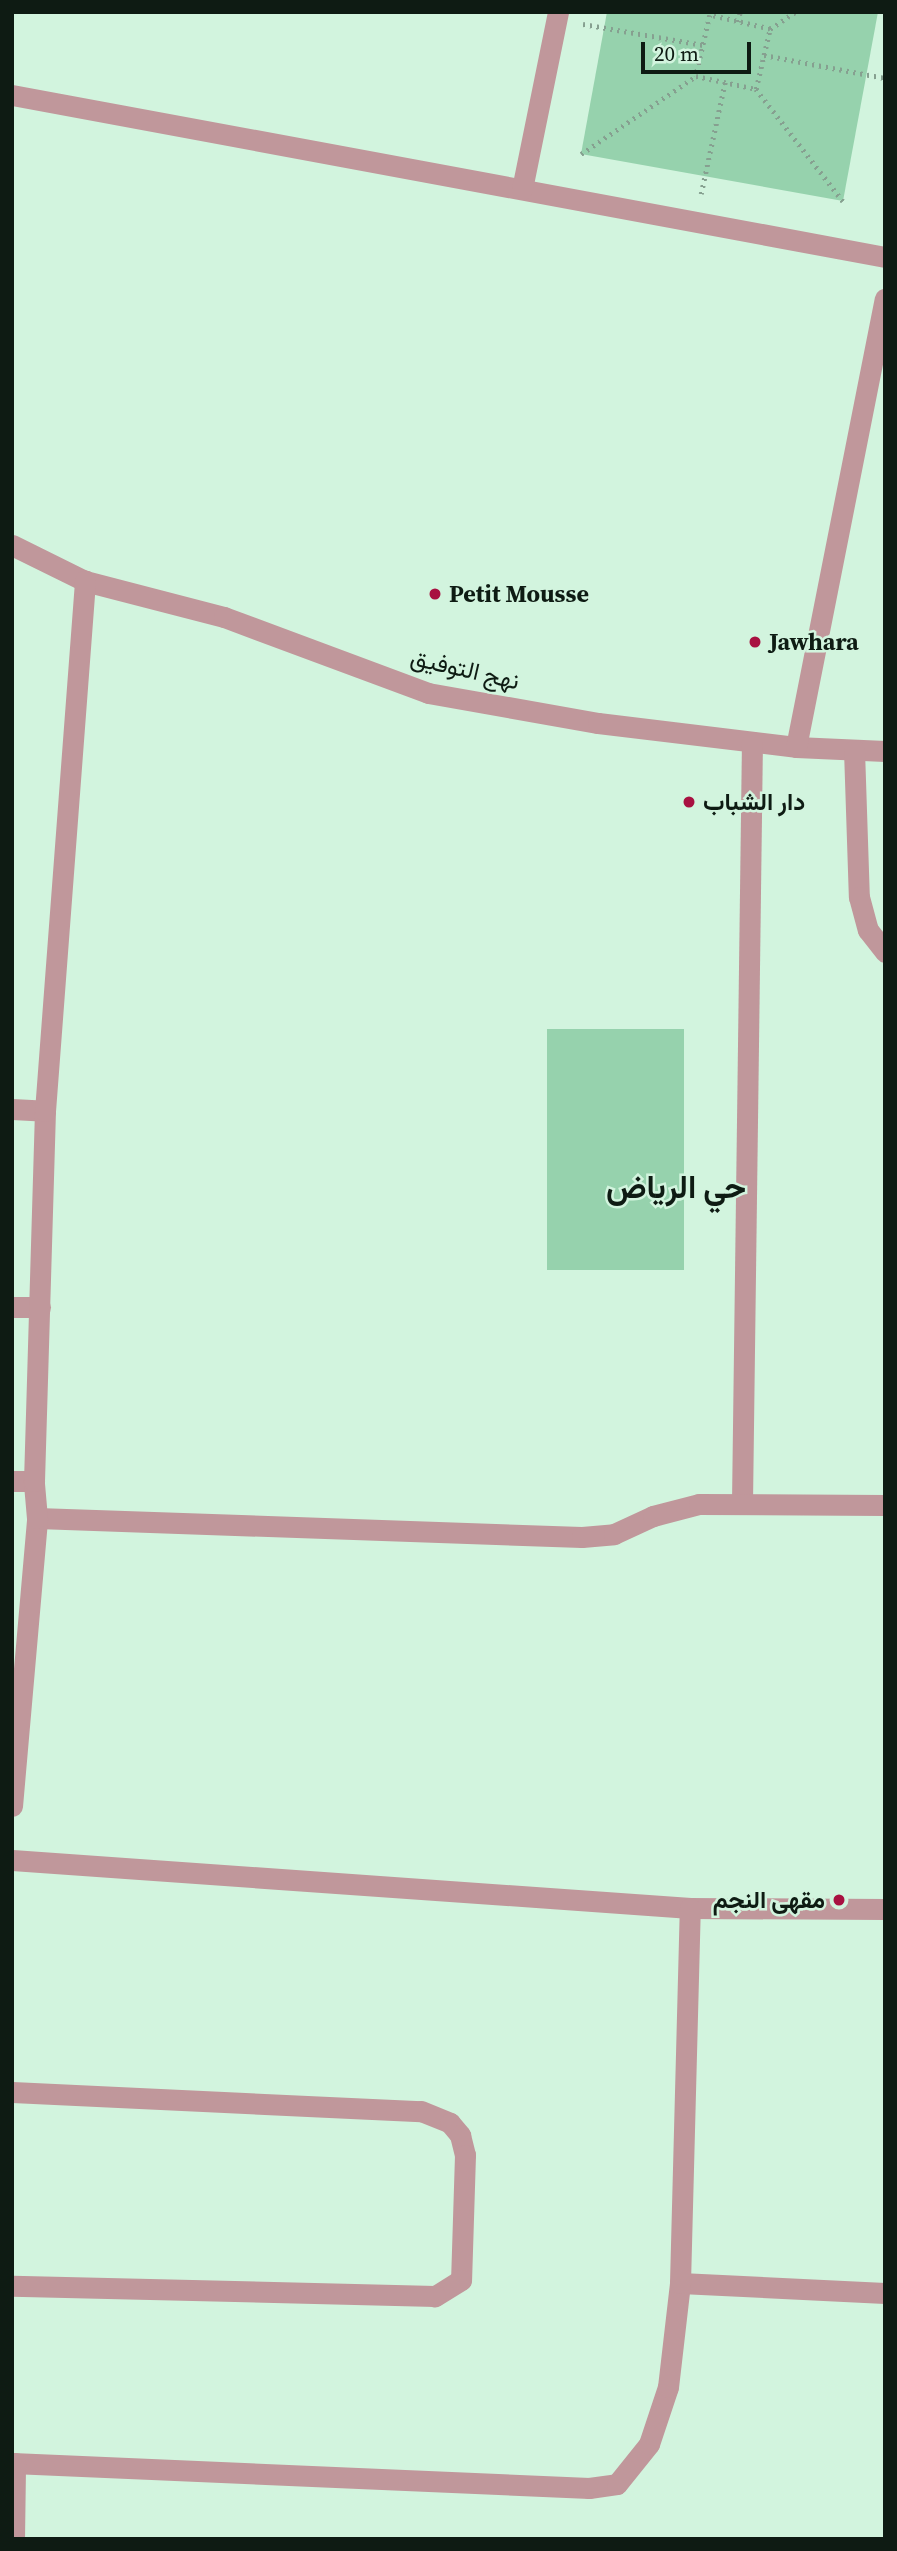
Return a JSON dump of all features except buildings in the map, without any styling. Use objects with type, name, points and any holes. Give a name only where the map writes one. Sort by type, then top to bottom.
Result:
[{"type":"street","points":[[522,189],[557,15]]},
{"type":"street","points":[[12,95],[885,257]]},
{"type":"street","points":[[796,747],[885,299]]},
{"type":"street","name":"نهج التوفيق","points":[[12,545],[85,581],[224,617],[428,693],[598,723],[796,747],[885,751]]},
{"type":"street","points":[[12,1806],[37,1518],[34,1481],[45,1111],[85,581]]},
{"type":"street","points":[[742,1503],[751,742]]},
{"type":"street","points":[[854,750],[859,897],[868,930],[885,952]]},
{"type":"street","points":[[12,1109],[45,1111]]},
{"type":"street","points":[[12,1307],[40,1307]]},
{"type":"street","points":[[12,1480],[34,1481]]},
{"type":"street","points":[[37,1518],[582,1537],[614,1534],[681,1507],[742,1503],[885,1505]]},
{"type":"street","points":[[12,1860],[690,1908],[885,1909]]},
{"type":"street","points":[[14,2539],[14,2463],[589,2488],[617,2484],[638,2460],[660,2419],[680,2283],[690,1908]]},
{"type":"street","points":[[12,2092],[421,2111],[450,2123],[460,2135],[465,2155],[461,2280],[435,2296],[12,2286]]},
{"type":"street","points":[[680,2283],[885,2293]]},
{"type":"path","points":[[738,22],[740,12]]},
{"type":"path","points":[[756,89],[770,29],[795,12]]},
{"type":"path","points":[[581,154],[696,76],[709,14],[770,29]]},
{"type":"path","points":[[557,15],[703,45]]},
{"type":"path","points":[[764,55],[885,78]]},
{"type":"path","points":[[696,76],[756,89],[843,201]]},
{"type":"path","points":[[696,222],[724,82]]},
{"type":"green space","points":[[607,12],[878,12],[843,201],[581,154]]},
{"type":"green space","points":[[547,1029],[684,1029],[684,1270],[547,1270]]},
{"type":"place","name":"Petit Mousse","points":[[435,594]]},
{"type":"place","name":"Jawhara","points":[[755,642]]},
{"type":"place","name":"دار الشباب","points":[[689,802]]},
{"type":"place","name":"مقهى النجم","points":[[839,1900]]},
{"type":"district","name":"حي الرياض","points":[[676,1187]]}]
